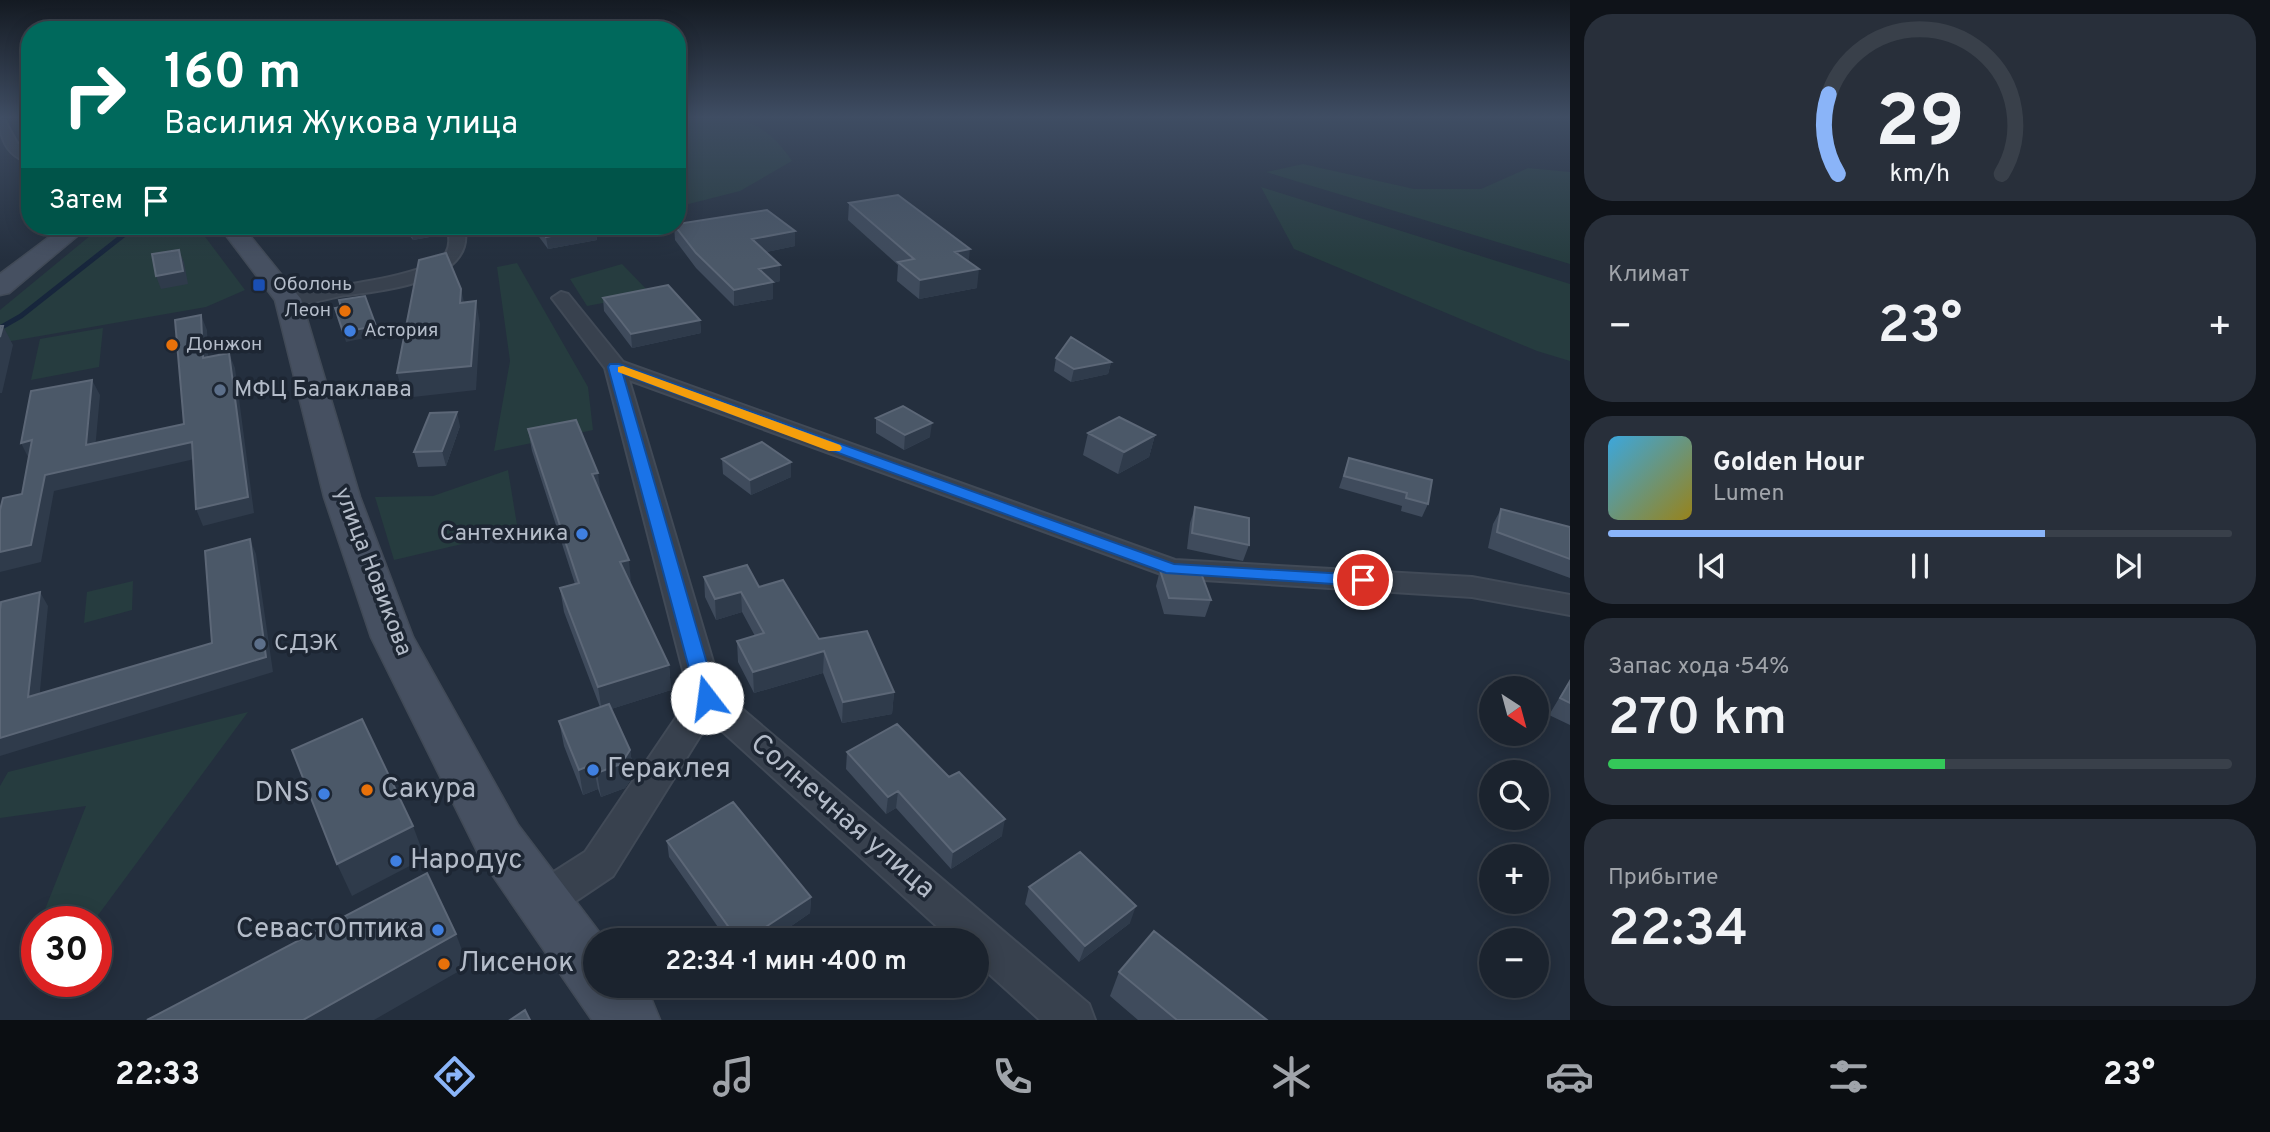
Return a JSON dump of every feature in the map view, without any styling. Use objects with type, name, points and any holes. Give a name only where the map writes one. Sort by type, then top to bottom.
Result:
[{"type":"main road","points":[[0,287],[66,235]]},
{"type":"main road","name":"улица Новикова","points":[[237,235],[289,299],[342,497],[392,637],[499,841],[583,959]]},
{"type":"main road","points":[[613,998],[629,1020]]},
{"type":"street","points":[[289,299],[434,269],[454,253],[459,242],[458,235]]},
{"type":"street","points":[[541,902],[599,864],[707,698],[615,367],[561,298]]},
{"type":"street","points":[[615,367],[1172,569],[1472,587],[1570,605]]},
{"type":"street","name":"Солнечная улица","points":[[707,698],[1073,1020]]},
{"type":"green space","points":[[686,165],[786,165],[740,191],[686,205]]},
{"type":"green space","points":[[1306,165],[1414,189],[1481,189],[1528,168],[1570,172],[1570,264],[1266,172]]},
{"type":"green space","points":[[1261,187],[1570,284],[1570,361],[1537,351],[1294,249]]},
{"type":"green space","points":[[91,235],[204,235],[245,290],[206,307],[0,343],[0,310]]},
{"type":"green space","points":[[517,263],[588,387],[593,430],[494,451],[510,361],[497,267]]},
{"type":"green space","points":[[622,264],[651,294],[587,306],[570,279]]},
{"type":"green space","points":[[103,328],[99,367],[31,380],[40,339]]},
{"type":"green space","points":[[508,470],[518,531],[394,560],[375,497],[433,496]]},
{"type":"green space","points":[[133,581],[132,610],[84,623],[87,592]]},
{"type":"green space","points":[[248,712],[105,906],[46,906],[86,806],[0,818],[0,786],[8,772]]},
{"type":"building","points":[[898,195],[970,249],[955,252],[979,269],[920,280],[898,262],[914,259],[849,203]]},
{"type":"building","points":[[767,210],[795,231],[752,239],[780,265],[759,269],[773,282],[734,290],[696,253],[682,235],[686,235],[686,223]]},
{"type":"building","points":[[179,250],[183,271],[156,276],[152,254]]},
{"type":"building","points":[[446,253],[461,289],[460,303],[476,301],[471,366],[397,373],[419,260]]},
{"type":"building","points":[[668,285],[700,320],[631,334],[603,298]]},
{"type":"building","points":[[365,296],[376,326],[343,332],[335,308],[341,307],[339,300]]},
{"type":"building","points":[[201,315],[203,358],[229,353],[248,497],[196,509],[192,442],[45,475],[31,545],[0,552],[0,510],[3,498],[22,494],[32,440],[21,443],[31,391],[92,380],[86,445],[184,424],[175,320]]},
{"type":"building","points":[[1071,337],[1111,362],[1074,369],[1056,358]]},
{"type":"building","points":[[903,406],[932,423],[905,435],[876,418]]},
{"type":"building","points":[[457,412],[442,451],[414,452],[430,413]]},
{"type":"building","points":[[1119,417],[1155,435],[1124,452],[1088,433]]},
{"type":"building","points":[[576,420],[598,473],[592,474],[629,560],[620,562],[669,665],[598,687],[560,588],[579,583],[528,429]]},
{"type":"building","points":[[762,442],[791,462],[750,480],[722,459]]},
{"type":"building","points":[[1349,458],[1432,480],[1428,504],[1406,498],[1407,493],[1344,476]]},
{"type":"building","points":[[1195,507],[1249,518],[1249,545],[1192,533]]},
{"type":"building","points":[[1501,509],[1570,527],[1570,559],[1497,532]]},
{"type":"building","points":[[250,539],[266,657],[0,738],[1,602],[40,592],[28,697],[212,643],[205,551]]},
{"type":"building","points":[[747,565],[759,587],[783,580],[819,639],[867,631],[894,692],[843,702],[824,651],[753,672],[737,641],[764,633],[741,592],[715,599],[704,577]]},
{"type":"building","points":[[1160,570],[1201,573],[1211,600],[1169,598]]},
{"type":"building","points":[[1570,681],[1570,703],[1560,698]]},
{"type":"building","points":[[609,704],[630,750],[621,764],[597,773],[593,764],[579,770],[559,721]]},
{"type":"building","points":[[362,719],[413,826],[337,864],[292,750]]},
{"type":"building","points":[[897,724],[949,777],[959,772],[1005,819],[953,852],[898,791],[888,797],[847,752]]},
{"type":"building","points":[[733,802],[811,897],[764,928],[729,928],[667,841]]},
{"type":"building","points":[[1080,852],[1136,906],[1085,946],[1029,887]]},
{"type":"building","points":[[427,873],[456,934],[303,1020],[147,1020]]},
{"type":"building","points":[[1154,931],[1267,1020],[1177,1020],[1119,972]]},
{"type":"building","points":[[525,1010],[530,1020],[510,1020]]},
{"type":"waterway","points":[[0,328],[21,316],[124,235]]},
{"type":"slow traffic","points":[[623,370],[835,448]]},
{"type":"place","name":"Оболонь","points":[[259,285]]},
{"type":"place","name":"Леон","points":[[345,311]]},
{"type":"place","name":"Астория","points":[[350,331]]},
{"type":"place","name":"Донжон","points":[[172,345]]},
{"type":"place","name":"МФЦ Балаклава","points":[[220,390]]},
{"type":"place","name":"Сантехника","points":[[582,534]]},
{"type":"place","name":"СДЭК","points":[[260,644]]},
{"type":"place","name":"Гераклея","points":[[593,770]]},
{"type":"place","name":"Сакура","points":[[367,790]]},
{"type":"place","name":"DNS","points":[[324,794]]},
{"type":"place","name":"Народус","points":[[396,861]]},
{"type":"place","name":"СевастОптика","points":[[438,930]]},
{"type":"place","name":"Лисенок","points":[[444,964]]},
{"type":"route","points":[[707,698],[615,367],[1172,569],[1363,580]]}]
